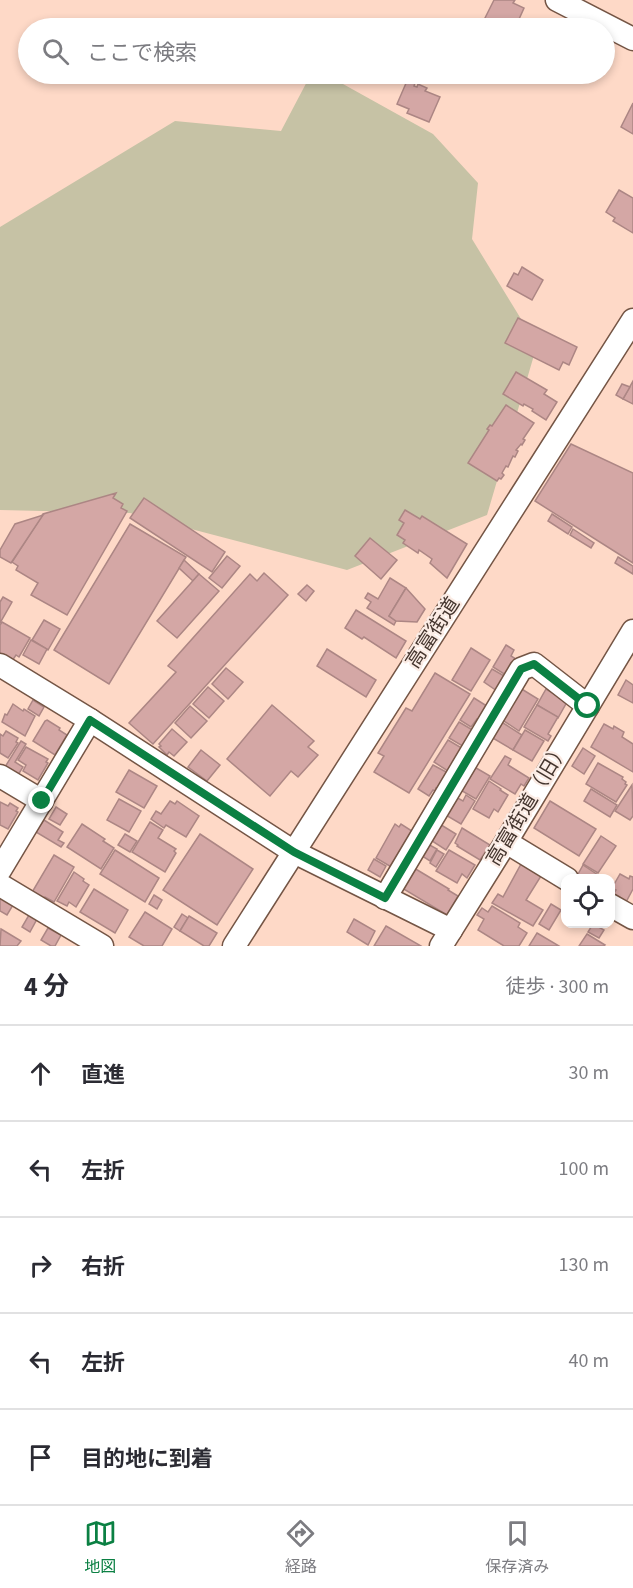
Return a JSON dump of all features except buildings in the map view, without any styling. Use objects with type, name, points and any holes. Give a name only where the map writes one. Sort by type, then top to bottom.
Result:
[{"type":"street","points":[[557,0],[592,18]]},
{"type":"street","points":[[615,30],[633,39]]},
{"type":"street","name":"高富街道","points":[[234,946],[633,320]]},
{"type":"street","name":"高富街道（旧）","points":[[446,938],[633,631]]},
{"type":"street","points":[[385,898],[521,669],[534,664],[588,706]]},
{"type":"street","points":[[0,666],[90,720],[294,852],[385,898],[446,938]]},
{"type":"street","points":[[0,870],[90,720]]},
{"type":"street","points":[[0,776],[42,801]]},
{"type":"street","points":[[506,842],[561,875]]},
{"type":"street","points":[[0,885],[102,946]]},
{"type":"street","points":[[615,908],[633,918]]},
{"type":"shaded area","points":[[306,84],[343,84],[433,134],[478,183],[472,239],[537,345],[487,515],[347,570],[130,513],[0,510],[0,227],[175,121],[281,131]]},
{"type":"route","points":[[42,801],[90,720],[267,836],[385,898],[521,669],[534,664],[588,706]]}]
